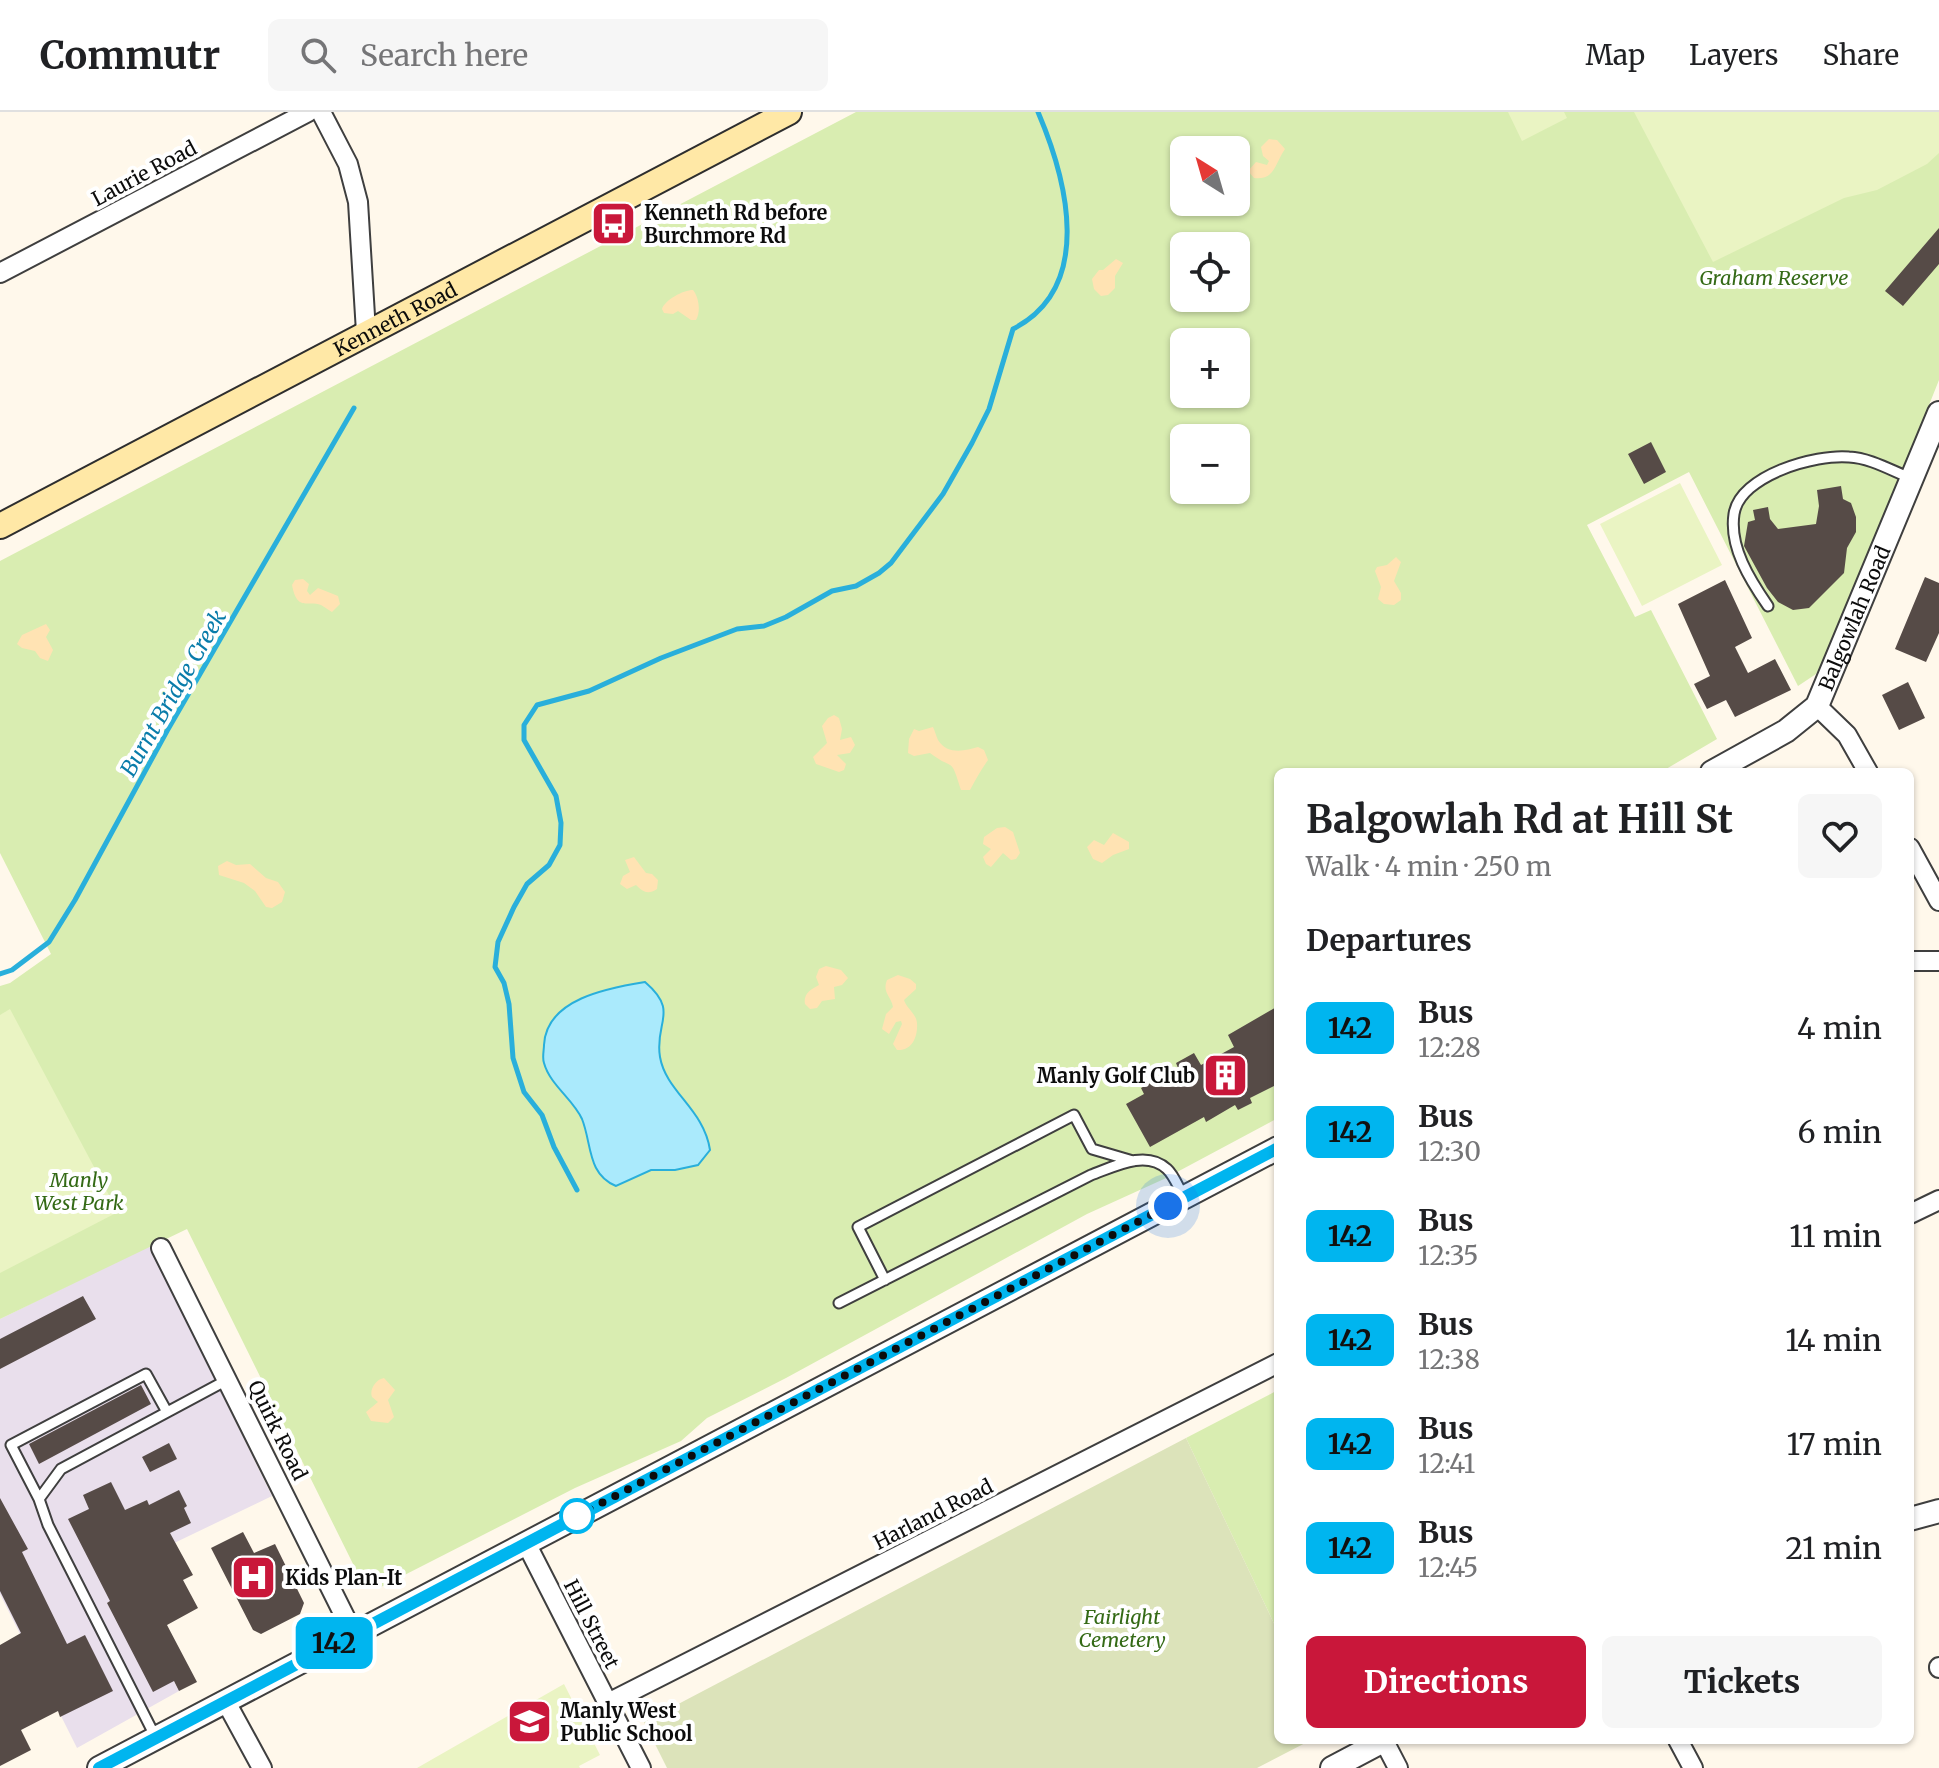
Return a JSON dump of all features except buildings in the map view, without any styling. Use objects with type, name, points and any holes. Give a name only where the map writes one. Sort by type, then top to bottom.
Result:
[{"type":"main road","name":"Kenneth Road","points":[[0,526],[789,112]]},
{"type":"street","name":"Laurie Road","points":[[0,273],[308,112]]},
{"type":"street","points":[[321,112],[348,164],[358,202],[366,332]]},
{"type":"street","name":"Balgowlah Road","points":[[1719,768],[1786,731],[1817,706],[1937,423]]},
{"type":"street","points":[[1817,706],[1847,735],[1866,768]]},
{"type":"street","points":[[1914,855],[1939,901]]},
{"type":"street","points":[[1914,961],[1939,961]]},
{"type":"street","points":[[99,1768],[1274,1150]]},
{"type":"street","points":[[1914,1212],[1939,1200]]},
{"type":"street","name":"Quirk Road","points":[[161,1248],[353,1633]]},
{"type":"street","name":"Harland Road","points":[[608,1703],[1274,1365]]},
{"type":"street","points":[[1914,1518],[1939,1511]]},
{"type":"street","name":"Hill Street","points":[[526,1543],[641,1768]]},
{"type":"street","points":[[226,1702],[262,1768]]},
{"type":"street","points":[[1332,1768],[1377,1744]]},
{"type":"street","points":[[1387,1744],[1398,1768]]},
{"type":"street","points":[[1680,1744],[1693,1768]]},
{"type":"lane","points":[[1768,606],[1747,573],[1738,551],[1734,525],[1737,506],[1750,489],[1798,462],[1835,456],[1873,462],[1913,479]]},
{"type":"lane","points":[[885,1280],[858,1227],[1074,1115],[1092,1149],[1133,1161]]},
{"type":"lane","points":[[839,1303],[1091,1175],[1133,1161],[1151,1160],[1168,1169],[1184,1197]]},
{"type":"lane","points":[[156,1738],[11,1445],[146,1374],[167,1412]]},
{"type":"lane","points":[[39,1499],[61,1469],[228,1379]]},
{"type":"shaded area","points":[[149,1246],[272,1496],[116,1571],[179,1691],[77,1748],[0,1594],[0,1319]]},
{"type":"green space","name":"Manly Golf Club","points":[[856,112],[1939,112],[1939,380],[1839,630],[1816,674],[1798,686],[1689,472],[1587,525],[1635,617],[1651,610],[1717,739],[1668,768],[1274,768],[1274,1120],[1164,1179],[1087,1214],[707,1418],[681,1441],[575,1488],[381,1587],[361,1580],[187,1229],[0,1319],[0,986],[10,983],[51,954],[0,853],[0,561]]},
{"type":"green space","points":[[1508,112],[1564,112],[1567,118],[1522,141]]},
{"type":"green space","points":[[1634,112],[1939,112],[1939,153],[1927,164],[1877,190],[1844,198],[1713,262]]},
{"type":"green space","points":[[1680,483],[1722,565],[1642,606],[1600,524]]},
{"type":"green space","name":"Manly West Park","points":[[10,1009],[118,1212],[0,1273],[0,1015]]},
{"type":"green space","points":[[1274,1392],[1274,1624],[1186,1438]]},
{"type":"green space","name":"Fairlight Cemetery","points":[[1186,1438],[1274,1624],[1274,1744],[1303,1744],[1257,1768],[667,1768],[644,1722]]},
{"type":"green space","name":"Manly West Public School","points":[[564,1684],[600,1755],[580,1768],[417,1768]]},
{"type":"sand","points":[[1269,139],[1277,140],[1285,149],[1270,174],[1254,178],[1250,169],[1256,162],[1267,165],[1269,161],[1263,156],[1261,147]]},
{"type":"sand","points":[[1116,259],[1123,263],[1115,276],[1115,288],[1108,295],[1101,296],[1094,289],[1092,279],[1099,270]]},
{"type":"sand","points":[[693,290],[699,305],[696,320],[678,311],[664,313],[662,309],[670,299]]},
{"type":"sand","points":[[1396,557],[1401,562],[1394,581],[1401,593],[1401,600],[1394,605],[1384,604],[1378,599],[1381,587],[1375,571]]},
{"type":"sand","points":[[303,579],[309,584],[307,591],[310,595],[318,588],[338,596],[340,604],[332,612],[321,605],[300,602],[292,585],[295,580]]},
{"type":"sand","points":[[46,624],[50,630],[46,637],[53,650],[48,661],[40,658],[35,651],[17,644],[22,635]]},
{"type":"sand","points":[[834,715],[839,718],[842,729],[840,740],[851,737],[855,745],[850,753],[837,755],[846,764],[844,770],[839,772],[816,764],[813,757],[827,743],[822,726]]},
{"type":"sand","points":[[933,727],[938,740],[946,748],[962,750],[978,747],[984,750],[988,760],[970,790],[961,790],[953,768],[930,753],[914,756],[908,753],[909,739],[914,729],[919,731]]},
{"type":"sand","points":[[1005,827],[1013,832],[1020,853],[1011,860],[1003,853],[991,867],[983,857],[991,849],[983,844],[984,837],[997,828]]},
{"type":"sand","points":[[1113,833],[1129,842],[1129,849],[1102,863],[1093,859],[1087,847],[1094,840],[1104,845]]},
{"type":"sand","points":[[634,857],[646,873],[658,880],[654,891],[643,891],[636,885],[627,889],[620,884],[623,876],[630,872],[625,860]]},
{"type":"sand","points":[[227,861],[236,865],[250,864],[266,878],[278,882],[285,892],[282,902],[272,908],[266,907],[255,891],[244,883],[219,875],[218,866]]},
{"type":"sand","points":[[826,966],[841,970],[848,978],[842,985],[834,987],[835,999],[822,1001],[817,1008],[810,1009],[805,1004],[805,997],[819,985],[816,977],[819,969]]},
{"type":"sand","points":[[898,975],[916,984],[916,989],[904,1000],[915,1016],[915,1038],[910,1046],[902,1050],[897,1050],[893,1044],[901,1021],[896,1022],[889,1034],[882,1029],[886,1014],[893,1007],[886,991],[887,980]]},
{"type":"sand","points":[[384,1378],[395,1390],[388,1400],[394,1417],[388,1423],[371,1421],[366,1412],[378,1402],[371,1391]]},
{"type":"water","points":[[645,982],[655,992],[664,1010],[659,1045],[664,1069],[700,1123],[710,1150],[698,1165],[675,1170],[651,1170],[616,1186],[607,1181],[595,1166],[582,1119],[547,1071],[543,1059],[544,1045],[547,1029],[567,1006],[597,992]]},
{"type":"waterway","points":[[577,1190],[554,1147],[542,1115],[524,1092],[513,1058],[509,1004],[504,983],[495,967],[498,942],[514,907],[527,884],[549,865],[560,845],[561,823],[556,796],[524,740],[524,725],[537,705],[589,691],[661,658],[737,629],[764,626],[832,591],[856,586],[891,563],[943,494],[989,409],[1013,329],[1039,310],[1056,287],[1065,260],[1067,230],[1064,199],[1058,169],[1038,112]]},
{"type":"waterway","name":"Burnt Bridge Creek","points":[[0,974],[12,970],[49,942],[354,408]]},
{"type":"bus line","name":"142","points":[[99,1768],[1274,1150]]},
{"type":"place","name":"Kenneth Rd before Burchmore Rd","points":[[613,224]]},
{"type":"place","name":"Manly Golf Club","points":[[1226,1075]]},
{"type":"place","name":"Kids Plan-It","points":[[254,1577]]},
{"type":"place","name":"Manly West Public School","points":[[529,1722]]},
{"type":"route","points":[[577,1516],[1168,1206]]},
{"type":"park label","name":"Graham Reserve","points":[[1774,277]]}]
